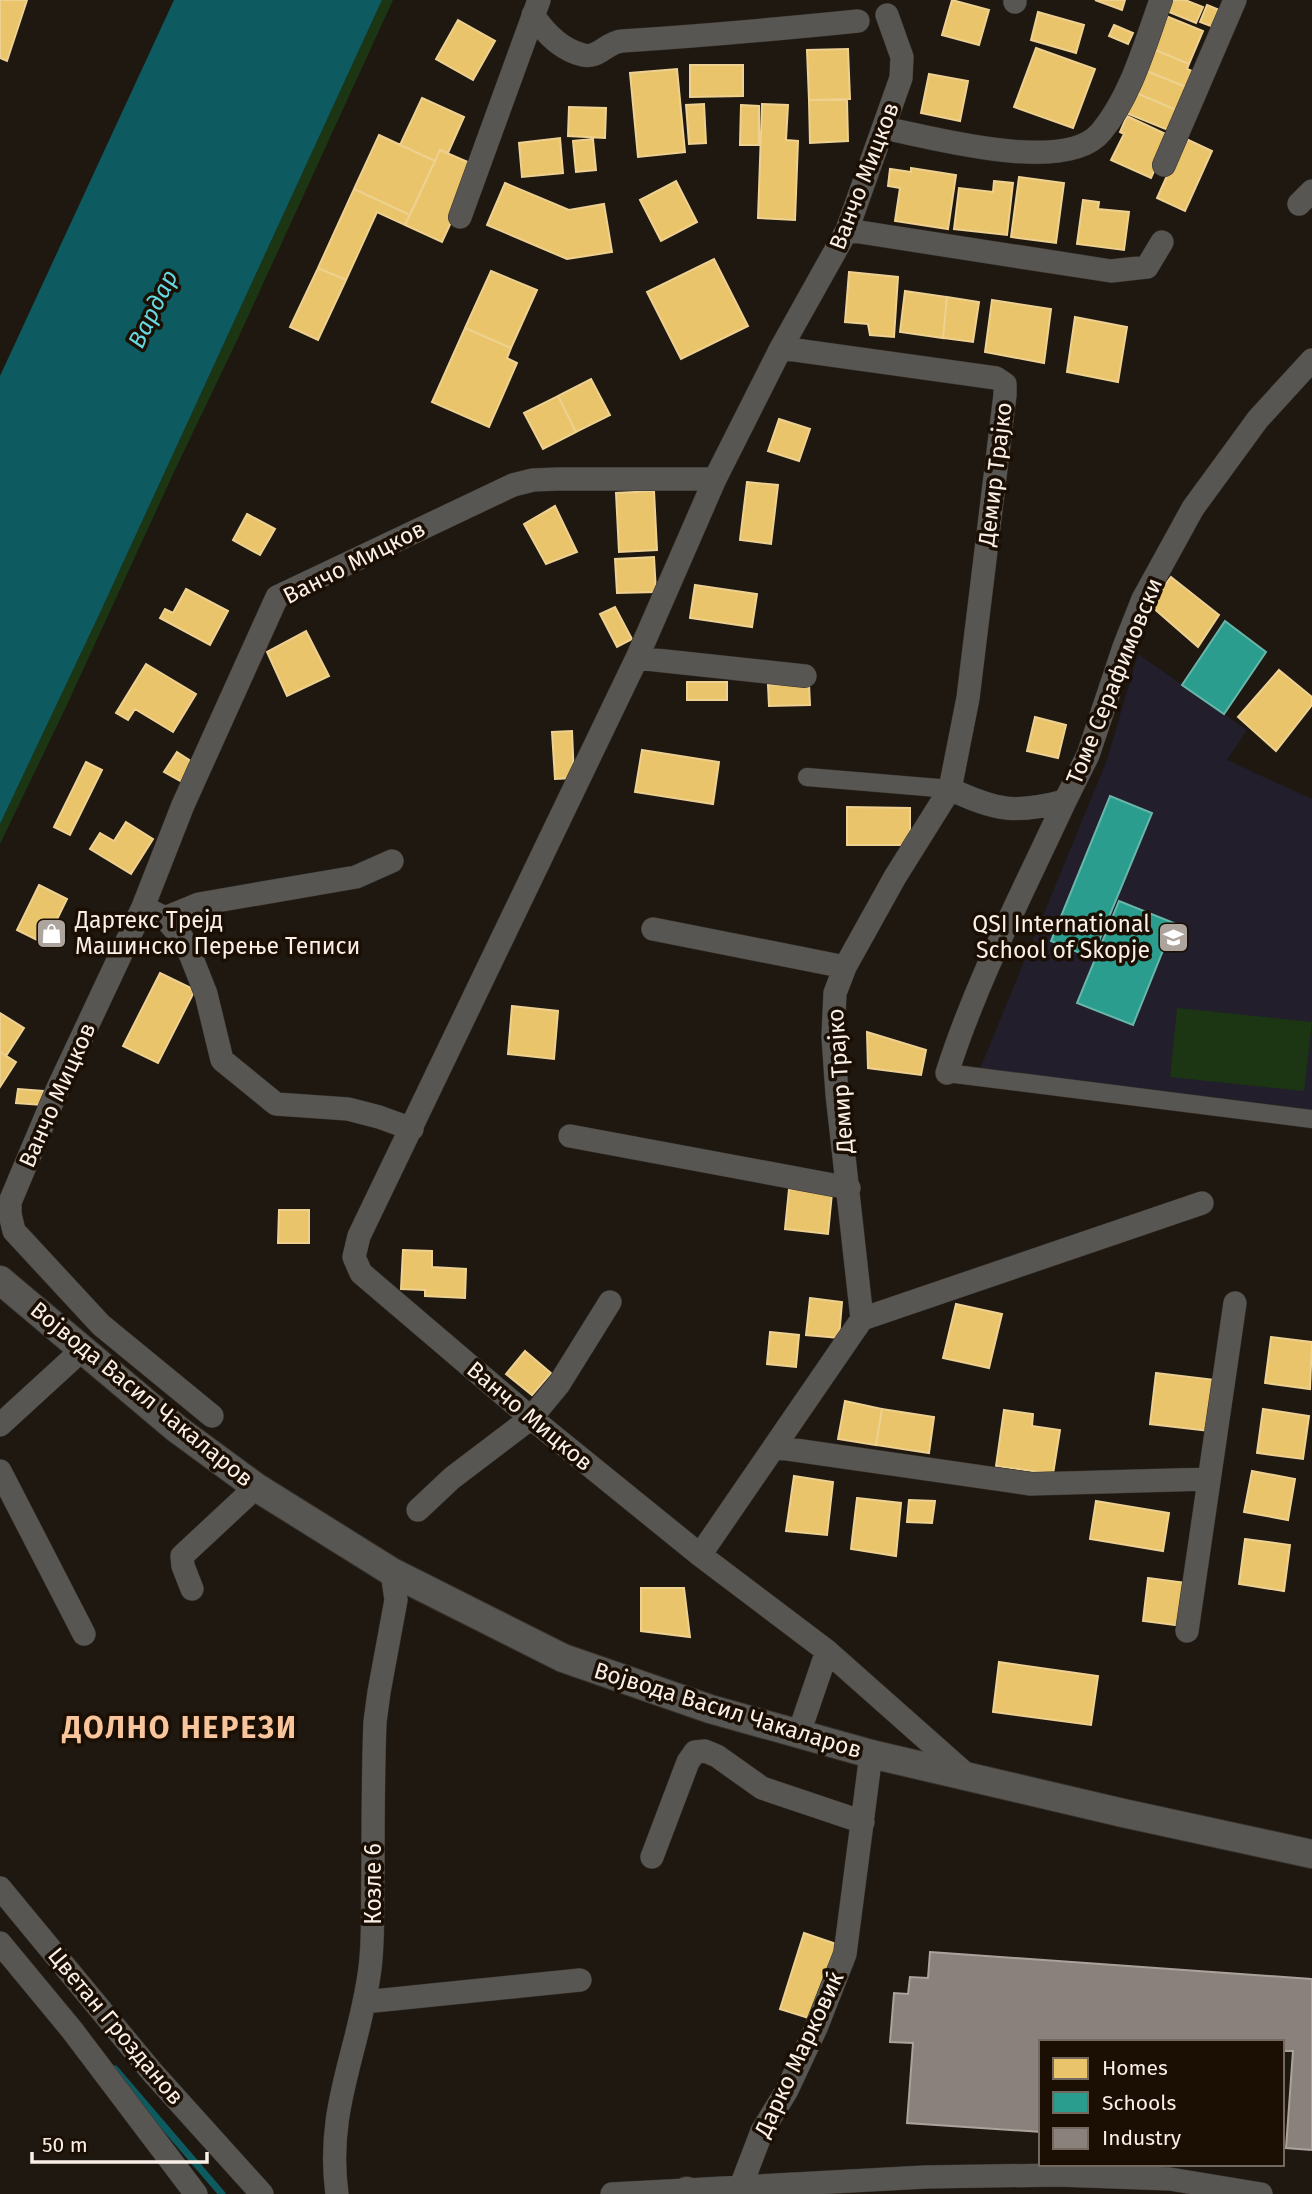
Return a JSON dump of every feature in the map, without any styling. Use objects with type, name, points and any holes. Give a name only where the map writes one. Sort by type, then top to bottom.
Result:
[{"type":"street","points":[[884,128],[953,142],[1035,153],[1080,148],[1101,133],[1112,116],[1125,92],[1161,0]]},
{"type":"street","points":[[1164,165],[1236,0]]},
{"type":"street","points":[[536,8],[551,37],[565,47],[586,56],[595,55],[614,42],[858,21]]},
{"type":"street","points":[[460,217],[536,8]]},
{"type":"street","name":"Ванчо Мицков","points":[[887,15],[900,48],[903,66],[898,88],[847,230],[781,348],[715,479],[637,658],[355,1247],[356,1265],[362,1273],[531,1418],[699,1555],[827,1651],[968,1776]]},
{"type":"street","points":[[847,230],[1111,271],[1147,267],[1162,242]]},
{"type":"street","name":"Демир Трајко","points":[[781,348],[996,378],[1004,384],[1004,408],[968,698],[950,789],[895,877],[845,967],[835,993],[833,1037],[837,1094],[862,1319]]},
{"type":"street","name":"Томе Серафимовски","points":[[947,1073],[957,1042],[1005,930],[1088,755],[1143,598],[1187,519],[1258,419],[1312,360]]},
{"type":"street","name":"Ванчо Мицков","points":[[212,1416],[101,1325],[14,1231],[10,1202],[58,1088],[143,907],[183,805],[277,597],[513,485],[533,480],[558,479],[715,479]]},
{"type":"street","points":[[637,658],[805,676]]},
{"type":"street","points":[[807,777],[950,789]]},
{"type":"street","name":"Томе Серафимовски","points":[[950,789],[978,802],[1000,808],[1033,809],[1065,801]]},
{"type":"street","points":[[165,918],[199,904],[356,877],[392,861]]},
{"type":"street","points":[[143,907],[165,918],[182,938],[206,993],[222,1059],[276,1104],[348,1109],[379,1116],[412,1129]]},
{"type":"street","points":[[653,929],[845,967]]},
{"type":"street","points":[[947,1073],[1312,1119]]},
{"type":"street","points":[[570,1136],[849,1188]]},
{"type":"street","points":[[699,1555],[862,1319],[1202,1203]]},
{"type":"street","name":"Војвода Васил Чакаларов","points":[[0,1280],[177,1429],[256,1487],[392,1572],[563,1658],[710,1709],[871,1754],[1312,1854]]},
{"type":"street","points":[[418,1510],[452,1478],[531,1418],[559,1384],[610,1302]]},
{"type":"street","points":[[1187,1631],[1235,1303]]},
{"type":"street","points":[[0,1425],[83,1349]]},
{"type":"street","points":[[774,1447],[1031,1484],[1209,1479]]},
{"type":"street","points":[[0,1471],[84,1634]]},
{"type":"street","points":[[192,1589],[182,1556],[256,1487]]},
{"type":"street","name":"Козле 6","points":[[337,2194],[335,2122],[364,2002],[372,1937],[375,1722],[397,1600],[392,1572]]},
{"type":"street","points":[[799,1733],[827,1651]]},
{"type":"street","points":[[652,1857],[688,1762],[695,1752],[705,1751],[717,1756],[762,1788],[863,1822]]},
{"type":"street","name":"Дарко Марковиќ","points":[[741,2186],[762,2131],[787,2090],[845,1954],[871,1754]]},
{"type":"street","name":"Цветан Грозданов","points":[[0,1888],[152,2072],[262,2194]]},
{"type":"street","points":[[0,1943],[72,2030],[196,2194]]},
{"type":"street","points":[[364,2002],[580,1980]]},
{"type":"street","points":[[123,2098],[152,2072]]},
{"type":"street","points":[[612,2194],[686,2193],[741,2186],[925,2177],[1058,2175],[1170,2179],[1261,2194]]},
{"type":"shaded area","name":"QSI International School of Skopje","points":[[1138,654],[1247,730],[1227,760],[1312,799],[1312,1111],[977,1076],[1107,760]]},
{"type":"green space","points":[[382,0],[393,0],[240,334],[0,844],[0,824]]},
{"type":"green space","points":[[1177,1008],[1312,1022],[1304,1091],[1170,1077]]},
{"type":"water","name":"Вардар","points":[[174,0],[382,0],[0,824],[0,376]]},
{"type":"building: Homes","points":[[0,0],[27,0],[7,61],[0,58]]},
{"type":"building: Homes","points":[[952,0],[989,10],[979,45],[942,35]]},
{"type":"building: Homes","points":[[1095,0],[1125,0],[1122,10]]},
{"type":"building: Homes","points":[[1168,0],[1185,0],[1203,7],[1196,23],[1164,10]]},
{"type":"building: Homes","points":[[1207,5],[1222,11],[1216,28],[1200,22]]},
{"type":"building: Homes","points":[[1038,12],[1084,25],[1076,53],[1031,40]]},
{"type":"building: Homes","points":[[1166,16],[1203,31],[1189,64],[1153,49]]},
{"type":"building: Homes","points":[[458,20],[495,41],[473,80],[436,59]]},
{"type":"building: Homes","points":[[1114,25],[1133,33],[1128,44],[1109,36]]},
{"type":"building: Homes","points":[[1036,48],[1095,69],[1073,128],[1014,107]]},
{"type":"building: Homes","points":[[848,49],[850,99],[809,100],[807,50]]},
{"type":"building: Homes","points":[[1153,49],[1189,64],[1187,69],[1197,73],[1191,89],[1144,70]]},
{"type":"building: Homes","points":[[690,65],[743,65],[743,96],[690,97]]},
{"type":"building: Homes","points":[[677,69],[685,152],[638,157],[630,73]]},
{"type":"building: Homes","points":[[1144,70],[1191,89],[1181,112],[1134,92]]},
{"type":"building: Homes","points":[[929,74],[968,81],[960,121],[921,113]]},
{"type":"building: Homes","points":[[1134,92],[1181,112],[1173,132],[1126,113]]},
{"type":"building: Homes","points":[[422,98],[464,117],[448,153],[440,150],[435,161],[400,145]]},
{"type":"building: Homes","points":[[809,100],[847,100],[848,141],[810,143]]},
{"type":"building: Homes","points":[[704,104],[706,143],[689,144],[686,105]]},
{"type":"building: Homes","points":[[762,104],[788,105],[786,140],[798,141],[795,220],[758,218]]},
{"type":"building: Homes","points":[[741,105],[759,106],[759,145],[740,145]]},
{"type":"building: Homes","points":[[569,107],[606,108],[605,138],[568,136]]},
{"type":"building: Homes","points":[[1127,116],[1170,136],[1151,178],[1111,160],[1124,134],[1120,132]]},
{"type":"building: Homes","points":[[379,135],[435,161],[410,215],[354,189]]},
{"type":"building: Homes","points":[[560,138],[563,173],[522,177],[519,143]]},
{"type":"building: Homes","points":[[1184,138],[1212,151],[1185,211],[1157,198]]},
{"type":"building: Homes","points":[[593,139],[596,170],[576,172],[573,141]]},
{"type":"building: Homes","points":[[440,150],[477,166],[442,242],[405,225]]},
{"type":"building: Homes","points":[[911,168],[956,175],[948,229],[895,221],[900,188],[888,186],[890,169],[911,172]]},
{"type":"building: Homes","points":[[1019,177],[1064,183],[1056,243],[1011,237]]},
{"type":"building: Homes","points":[[676,181],[697,222],[661,241],[640,200]]},
{"type":"building: Homes","points":[[994,181],[1013,183],[1007,235],[954,229],[959,188],[993,192]]},
{"type":"building: Homes","points":[[505,183],[569,210],[604,204],[612,252],[567,259],[487,225]]},
{"type":"building: Homes","points":[[354,189],[410,215],[405,225],[377,212],[346,280],[318,268]]},
{"type":"building: Homes","points":[[1083,200],[1099,202],[1098,209],[1129,212],[1124,250],[1077,244]]},
{"type":"building: Homes","points":[[714,259],[748,326],[681,359],[647,292]]},
{"type":"building: Homes","points":[[318,268],[346,280],[318,340],[290,327]]},
{"type":"building: Homes","points":[[491,271],[537,290],[511,348],[465,328]]},
{"type":"building: Homes","points":[[849,272],[898,277],[894,337],[870,335],[868,324],[845,322]]},
{"type":"building: Homes","points":[[905,291],[947,297],[943,338],[900,332]]},
{"type":"building: Homes","points":[[947,297],[979,302],[973,342],[943,338]]},
{"type":"building: Homes","points":[[992,300],[1051,309],[1044,363],[985,352]]},
{"type":"building: Homes","points":[[1075,317],[1127,327],[1118,382],[1067,372]]},
{"type":"building: Homes","points":[[465,328],[511,348],[507,358],[517,363],[489,427],[432,402]]},
{"type":"building: Homes","points":[[591,379],[610,415],[576,432],[558,396]]},
{"type":"building: Homes","points":[[558,396],[576,432],[543,449],[524,413]]},
{"type":"building: Homes","points":[[779,419],[810,429],[799,461],[768,451]]},
{"type":"building: Homes","points":[[747,482],[778,485],[771,544],[740,540]]},
{"type":"building: Homes","points":[[654,491],[657,550],[619,552],[616,493]]},
{"type":"building: Homes","points":[[555,506],[577,552],[546,564],[524,524]]},
{"type":"building: Homes","points":[[247,514],[275,529],[260,555],[233,540]]},
{"type":"building: Homes","points":[[654,557],[656,592],[617,593],[615,559]]},
{"type":"building: Homes","points":[[1171,577],[1219,615],[1198,647],[1150,605]]},
{"type":"building: Homes","points":[[695,585],[757,594],[752,627],[690,618]]},
{"type":"building: Homes","points":[[186,589],[228,611],[210,645],[160,618],[165,609],[173,613]]},
{"type":"building: Homes","points":[[615,607],[632,639],[617,647],[600,614]]},
{"type":"building: Homes","points":[[306,631],[329,676],[287,696],[267,652]]},
{"type":"building: Homes","points":[[146,664],[196,694],[173,732],[135,709],[128,720],[116,713]]},
{"type":"building: Homes","points":[[1279,670],[1312,697],[1312,705],[1276,751],[1238,717]]},
{"type":"building: Homes","points":[[687,682],[727,682],[727,700],[687,700]]},
{"type":"building: Homes","points":[[809,684],[810,705],[769,706],[768,685]]},
{"type":"building: Homes","points":[[1035,717],[1066,725],[1058,758],[1027,751]]},
{"type":"building: Homes","points":[[572,731],[574,778],[555,779],[552,732]]},
{"type":"building: Homes","points":[[642,750],[719,762],[713,804],[635,792]]},
{"type":"building: Homes","points":[[177,752],[194,763],[182,782],[164,772]]},
{"type":"building: Homes","points":[[86,762],[102,770],[70,835],[54,827]]},
{"type":"building: Homes","points":[[847,807],[910,808],[910,845],[847,845]]},
{"type":"building: Homes","points":[[126,822],[153,839],[131,874],[90,849],[100,833],[114,841]]},
{"type":"building: Homes","points":[[39,885],[67,899],[45,944],[17,930]]},
{"type":"building: Homes","points":[[160,973],[195,990],[158,1063],[123,1046]]},
{"type":"building: Homes","points":[[512,1006],[558,1011],[554,1059],[508,1054]]},
{"type":"building: Homes","points":[[0,1013],[24,1028],[6,1056],[0,1052]]},
{"type":"building: Homes","points":[[867,1032],[926,1050],[921,1075],[868,1068]]},
{"type":"building: Homes","points":[[0,1052],[16,1062],[0,1087]]},
{"type":"building: Homes","points":[[18,1089],[43,1091],[42,1105],[16,1103]]},
{"type":"building: Homes","points":[[789,1189],[832,1193],[828,1234],[785,1229]]},
{"type":"building: Homes","points":[[279,1210],[309,1210],[309,1243],[278,1243]]},
{"type":"building: Homes","points":[[403,1250],[432,1251],[432,1267],[466,1269],[465,1298],[425,1296],[425,1290],[401,1289]]},
{"type":"building: Homes","points":[[810,1298],[842,1302],[839,1338],[806,1335]]},
{"type":"building: Homes","points":[[956,1304],[1002,1314],[989,1368],[943,1358]]},
{"type":"building: Homes","points":[[770,1332],[799,1335],[796,1367],[767,1364]]},
{"type":"building: Homes","points":[[1271,1337],[1312,1342],[1310,1389],[1265,1383]]},
{"type":"building: Homes","points":[[525,1351],[551,1373],[532,1395],[506,1374]]},
{"type":"building: Homes","points":[[1156,1373],[1216,1380],[1209,1431],[1150,1424]]},
{"type":"building: Homes","points":[[845,1401],[882,1409],[876,1445],[838,1439]]},
{"type":"building: Homes","points":[[882,1409],[934,1417],[929,1453],[876,1445]]},
{"type":"building: Homes","points":[[1263,1409],[1309,1416],[1303,1459],[1257,1453]]},
{"type":"building: Homes","points":[[1004,1410],[1033,1414],[1032,1426],[1060,1430],[1053,1474],[996,1466]]},
{"type":"building: Homes","points":[[1252,1471],[1295,1479],[1288,1520],[1244,1512]]},
{"type":"building: Homes","points":[[794,1476],[833,1482],[827,1535],[786,1531]]},
{"type":"building: Homes","points":[[857,1498],[901,1503],[896,1556],[851,1549]]},
{"type":"building: Homes","points":[[909,1500],[935,1501],[932,1523],[907,1522]]},
{"type":"building: Homes","points":[[1096,1501],[1169,1513],[1163,1551],[1090,1539]]},
{"type":"building: Homes","points":[[1245,1539],[1290,1545],[1284,1591],[1239,1584]]},
{"type":"building: Homes","points":[[1148,1578],[1187,1583],[1182,1626],[1143,1621]]},
{"type":"building: Homes","points":[[641,1588],[684,1588],[690,1637],[641,1631]]},
{"type":"building: Homes","points":[[999,1662],[1098,1676],[1091,1725],[993,1712]]},
{"type":"building: Homes","points":[[804,1933],[839,1945],[815,2020],[780,2009]]},
{"type":"building: Schools","points":[[1225,621],[1266,652],[1224,714],[1182,685]]},
{"type":"building: Schools","points":[[1110,796],[1152,813],[1092,958],[1051,941]]},
{"type":"building: Schools","points":[[1119,901],[1174,923],[1133,1025],[1077,1003]]},
{"type":"building: Industry","points":[[930,1952],[1312,1979],[1312,2150],[1286,2148],[1293,2051],[1284,2051],[1284,2040],[1039,2040],[1039,2132],[907,2123],[913,2043],[890,2042],[894,1993],[908,1994],[910,1977],[928,1978]]},
{"type":"waterway","points":[[115,2069],[222,2194]]},
{"type":"place","name":"Дартекс Трејд Машинско Перење Теписи","points":[[52,933]]},
{"type":"place","name":"QSI International School of Skopje","points":[[1173,937]]},
{"type":"district","name":"ДОЛНО НЕРЕЗИ","points":[[180,1728]]}]
